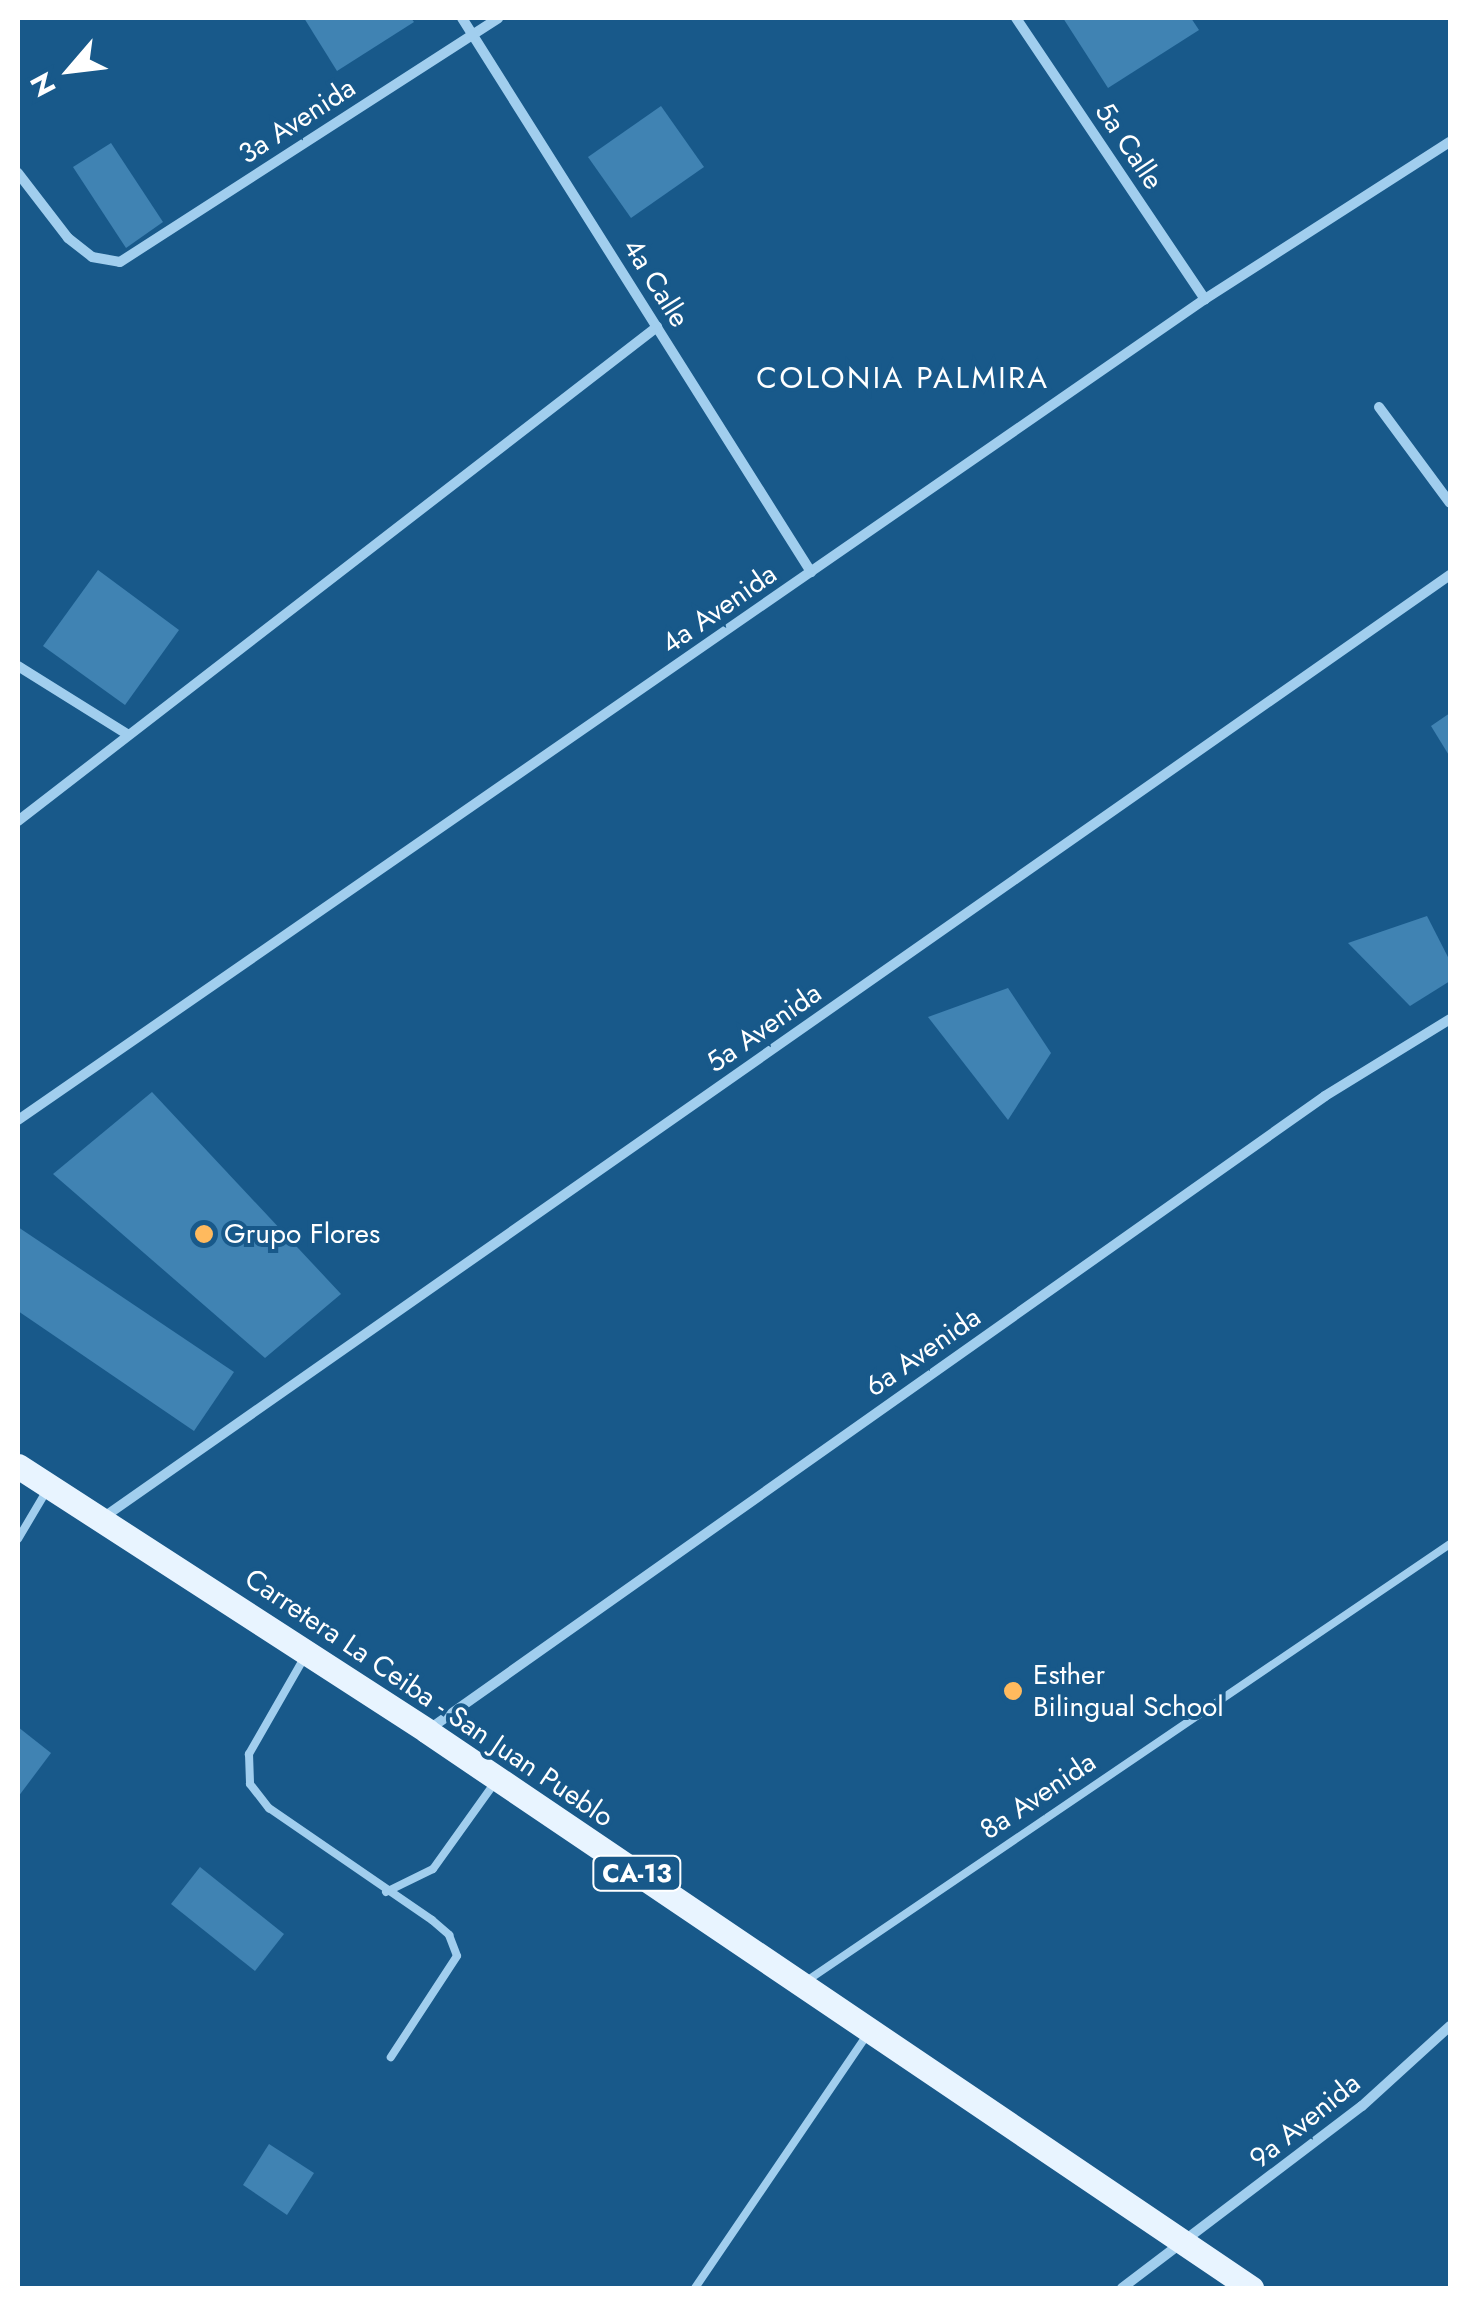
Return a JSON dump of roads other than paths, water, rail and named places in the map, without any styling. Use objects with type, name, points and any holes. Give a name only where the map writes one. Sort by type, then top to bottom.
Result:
[{"type":"main road","name":"Carretera La Ceiba - San Juan Pueblo","points":[[18,1466],[427,1730],[1250,2288]]},
{"type":"street","name":"4a Calle","points":[[462,18],[811,572]]},
{"type":"street","name":"3a Avenida","points":[[18,173],[68,238],[92,257],[120,262],[498,18]]},
{"type":"street","name":"5a Calle","points":[[1016,18],[1206,299]]},
{"type":"street","name":"4a Avenida","points":[[18,1120],[1206,299],[1450,142]]},
{"type":"street","points":[[18,821],[657,327]]},
{"type":"street","points":[[1379,406],[1450,504]]},
{"type":"street","name":"5a Avenida","points":[[103,1518],[1450,575]]},
{"type":"street","points":[[18,666],[126,734]]},
{"type":"street","name":"6a Avenida","points":[[427,1730],[1325,1096],[1450,1018]]},
{"type":"street","name":"9a Avenida","points":[[1122,2288],[1183,2246],[1362,2106],[1450,2026]]},
{"type":"lane","points":[[18,1539],[50,1486]]},
{"type":"lane","name":"8a Avenida","points":[[800,1985],[1450,1544]]},
{"type":"lane","points":[[308,1652],[249,1754],[250,1784],[268,1808],[449,1935],[457,1956],[392,2057]]},
{"type":"lane","points":[[386,1892],[432,1868],[498,1779]]},
{"type":"lane","points":[[695,2288],[869,2032]]},
{"type":"place","name":"Grupo Flores","points":[[204,1234]]},
{"type":"place","name":"Esther Bilingual School","points":[[1013,1691]]},
{"type":"district","name":"COLONIA PALMIRA","points":[[903,378]]}]
